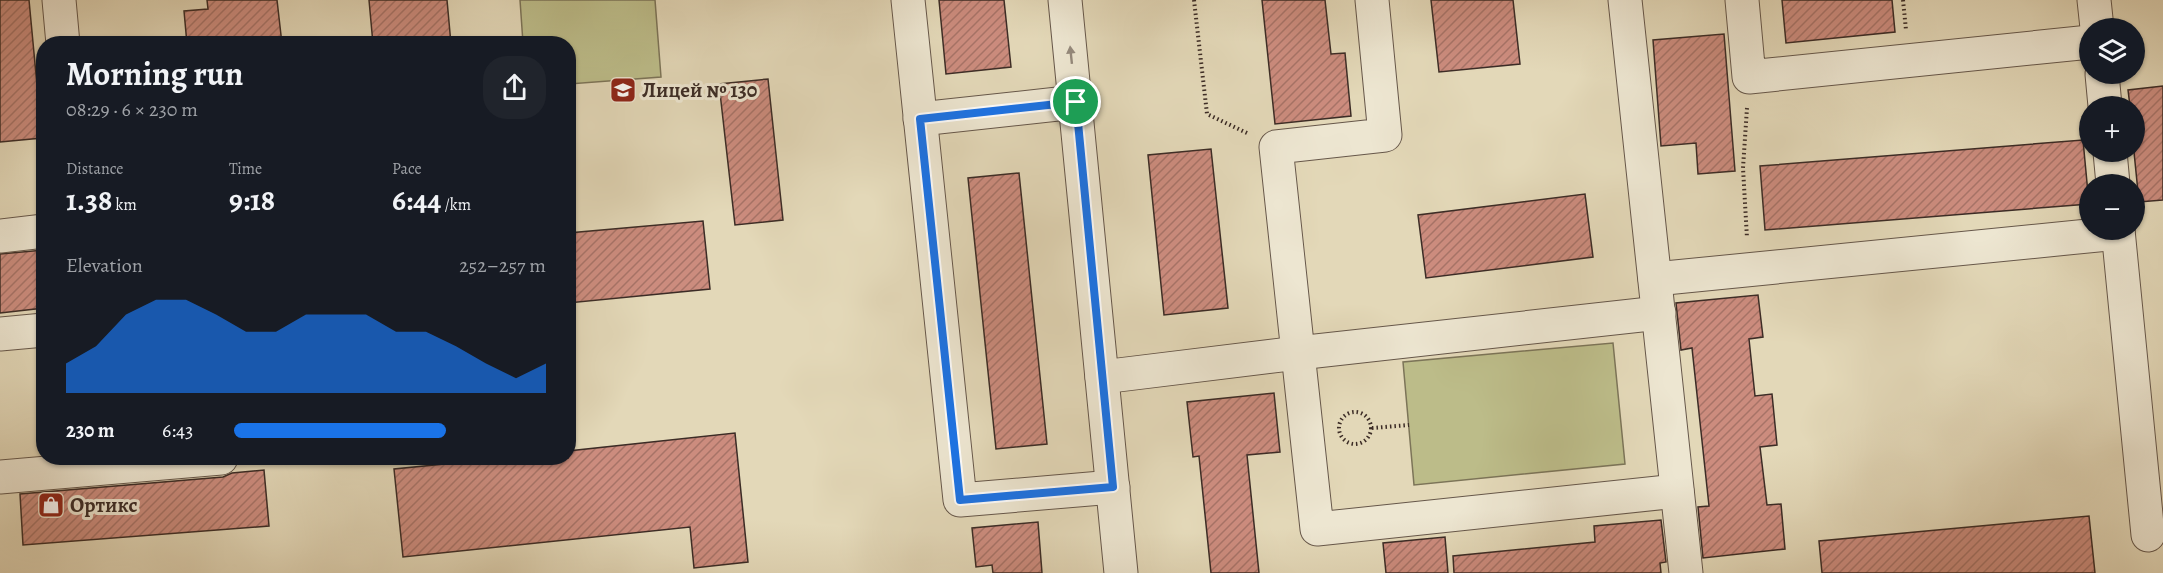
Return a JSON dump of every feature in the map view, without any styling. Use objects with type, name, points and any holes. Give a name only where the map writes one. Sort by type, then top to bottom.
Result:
[{"type":"street","points":[[59,0],[62,36]]},
{"type":"street","points":[[908,0],[960,500],[1113,487]]},
{"type":"street","points":[[1065,0],[1121,573]]},
{"type":"street","points":[[1372,0],[1386,135],[1276,147],[1317,529],[1677,490]]},
{"type":"street","points":[[1625,0],[1686,573]]},
{"type":"street","points":[[1742,0],[1749,77],[2079,43]]},
{"type":"street","points":[[2094,0],[2096,18]]},
{"type":"street","points":[[920,119],[1076,102]]},
{"type":"street","points":[[0,236],[36,232]]},
{"type":"street","points":[[1655,279],[2079,235]]},
{"type":"street","points":[[2119,240],[2148,535]]},
{"type":"street","points":[[1102,377],[1659,313]]},
{"type":"street","points":[[0,334],[36,331]]},
{"type":"street","points":[[0,477],[140,465]]},
{"type":"path","points":[[1194,0],[1207,114],[1276,147]]},
{"type":"path","points":[[1749,77],[1743,168],[1749,270]]},
{"type":"path","points":[[1354,412],[1364,414],[1372,428],[1369,438],[1360,444],[1349,444],[1339,431],[1344,417],[1354,412]]},
{"type":"path","points":[[1372,428],[1409,425]]},
{"type":"green space","points":[[520,0],[655,0],[661,77],[576,83],[576,36],[523,36]]},
{"type":"green space","points":[[1613,343],[1625,464],[1414,485],[1403,362]]},
{"type":"building","points":[[0,0],[29,0],[36,74],[36,139],[0,142]]},
{"type":"building","points":[[207,0],[277,0],[281,36],[186,36],[184,11],[208,9]]},
{"type":"building","points":[[369,0],[447,0],[450,36],[372,36]]},
{"type":"building","points":[[939,0],[1004,0],[1011,67],[946,74]]},
{"type":"building","points":[[1262,0],[1325,0],[1331,54],[1345,53],[1351,116],[1275,124]]},
{"type":"building","points":[[1431,0],[1513,0],[1520,64],[1439,72]]},
{"type":"building","points":[[1782,0],[1892,0],[1895,32],[1786,43]]},
{"type":"building","points":[[1724,34],[1735,171],[1698,174],[1696,143],[1661,146],[1653,40]]},
{"type":"building","points":[[768,79],[783,220],[735,225],[719,84]]},
{"type":"building","points":[[2163,86],[2163,200],[2145,202],[2145,174],[2136,174],[2135,162],[2145,162],[2145,96],[2129,96],[2128,90]]},
{"type":"building","points":[[2079,140],[2079,162],[2085,162],[2086,174],[2079,174],[2079,205],[1765,230],[1760,166]]},
{"type":"building","points":[[1211,149],[1228,308],[1164,315],[1148,155]]},
{"type":"building","points":[[1019,173],[1047,444],[996,449],[968,178]]},
{"type":"building","points":[[1585,194],[1593,257],[1426,278],[1418,215]]},
{"type":"building","points":[[703,221],[710,289],[576,302],[576,232]]},
{"type":"building","points":[[36,251],[36,309],[0,313],[0,254]]},
{"type":"building","points":[[1758,295],[1763,337],[1749,339],[1755,396],[1772,394],[1777,445],[1760,447],[1767,505],[1781,504],[1785,549],[1703,558],[1698,507],[1709,506],[1692,348],[1681,350],[1676,303]]},
{"type":"building","points":[[1274,393],[1280,452],[1247,455],[1259,573],[1211,573],[1199,456],[1193,457],[1187,402]]},
{"type":"building","points":[[735,433],[748,562],[694,568],[690,527],[403,557],[394,469],[435,465],[576,465],[576,450]]},
{"type":"building","points":[[264,470],[269,526],[23,545],[20,494],[223,477],[232,473]]},
{"type":"building","points":[[2089,516],[2095,573],[1822,573],[1819,541]]},
{"type":"building","points":[[1661,520],[1666,562],[1660,563],[1661,573],[1454,573],[1453,556],[1595,542],[1594,526]]},
{"type":"building","points":[[1038,522],[1042,573],[993,573],[992,565],[976,567],[972,528]]},
{"type":"building","points":[[1445,537],[1448,573],[1386,573],[1383,543]]},
{"type":"place","name":"Лицей № 130","points":[[623,90]]},
{"type":"place","name":"Ортикс","points":[[51,505]]},
{"type":"route","points":[[1076,102],[1113,487],[960,500],[920,119],[1076,102]]}]
